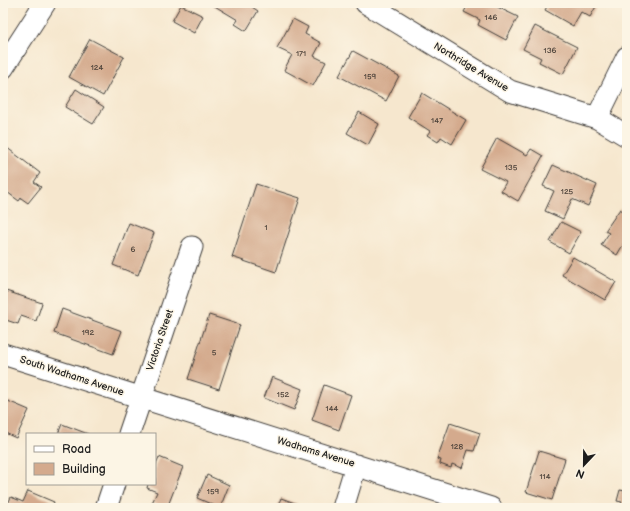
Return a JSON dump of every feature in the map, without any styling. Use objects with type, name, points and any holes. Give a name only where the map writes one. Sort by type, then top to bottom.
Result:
[{"type":"street","points":[[3,68],[45,3]]},
{"type":"street","name":"Northridge Avenue","points":[[366,3],[510,91],[597,118],[627,136]]},
{"type":"street","points":[[597,118],[627,57]]},
{"type":"street","name":"Victoria Street","points":[[129,433],[192,247]]},
{"type":"street","name":"South Wadhams Avenue","points":[[3,354],[141,398]]},
{"type":"street","name":"Wadhams Avenue","points":[[141,398],[491,508]]},
{"type":"street","points":[[343,508],[356,465]]},
{"type":"street","points":[[106,508],[114,485]]},
{"type":"building","points":[[214,3],[255,3],[252,7],[258,11],[246,31],[235,24],[238,20],[213,5]]},
{"type":"building","points":[[469,3],[489,3],[518,17],[506,40],[478,25],[480,20],[464,12]]},
{"type":"building","points":[[549,3],[598,3],[590,17],[581,12],[573,26],[545,10]]},
{"type":"building","points":[[181,5],[203,16],[194,33],[172,21]]},
{"type":"building","points":[[293,19],[308,27],[305,34],[321,43],[314,56],[326,62],[313,86],[284,70],[292,55],[277,48]]},
{"type":"building","points":[[535,26],[577,47],[563,74],[539,62],[541,58],[523,49]]},
{"type":"building","points":[[90,39],[124,57],[103,96],[69,77]]},
{"type":"building","points":[[353,51],[399,76],[386,101],[339,76]]},
{"type":"building","points":[[76,89],[104,107],[93,124],[65,107]]},
{"type":"building","points":[[422,93],[466,120],[452,144],[441,137],[438,142],[427,135],[430,131],[408,117]]},
{"type":"building","points":[[359,112],[379,124],[368,145],[347,133]]},
{"type":"building","points":[[497,138],[527,155],[531,149],[543,156],[518,201],[501,191],[506,182],[480,169]]},
{"type":"building","points":[[6,147],[40,173],[34,182],[41,187],[28,203],[21,198],[19,201],[3,189],[3,150]]},
{"type":"building","points":[[553,165],[597,185],[588,206],[572,199],[563,219],[545,211],[554,191],[543,186]]},
{"type":"building","points":[[256,184],[300,198],[276,272],[232,257]]},
{"type":"building","points":[[620,209],[627,214],[627,244],[624,243],[617,255],[601,245],[609,233],[605,231]]},
{"type":"building","points":[[561,222],[581,232],[569,253],[550,242]]},
{"type":"building","points":[[129,223],[154,233],[138,275],[113,265]]},
{"type":"building","points":[[573,257],[616,282],[605,300],[562,275]]},
{"type":"building","points":[[3,290],[42,303],[36,321],[21,316],[18,324],[3,319]]},
{"type":"building","points":[[62,309],[122,331],[113,354],[54,333]]},
{"type":"building","points":[[209,315],[240,325],[219,389],[188,379]]},
{"type":"building","points":[[272,377],[302,389],[294,410],[264,398]]},
{"type":"building","points":[[324,385],[351,395],[339,430],[312,420]]},
{"type":"building","points":[[8,401],[29,410],[16,438],[3,432],[3,407],[5,408]]},
{"type":"building","points":[[450,423],[480,433],[474,451],[468,450],[462,468],[452,464],[451,468],[440,464],[441,460],[437,459]]},
{"type":"building","points":[[62,424],[85,433],[58,433]]},
{"type":"building","points":[[539,451],[565,459],[552,500],[526,492]]},
{"type":"building","points":[[159,457],[183,467],[167,508],[152,503],[157,492],[147,488],[148,485],[156,485],[156,464]]},
{"type":"building","points":[[207,475],[229,485],[220,508],[197,498]]},
{"type":"building","points":[[627,486],[627,508],[620,508],[622,502],[617,501],[620,490],[625,491]]},
{"type":"building","points":[[28,491],[54,502],[53,505],[59,508],[6,508],[11,497],[23,502]]},
{"type":"building","points":[[281,498],[303,506],[303,508],[277,508]]}]
